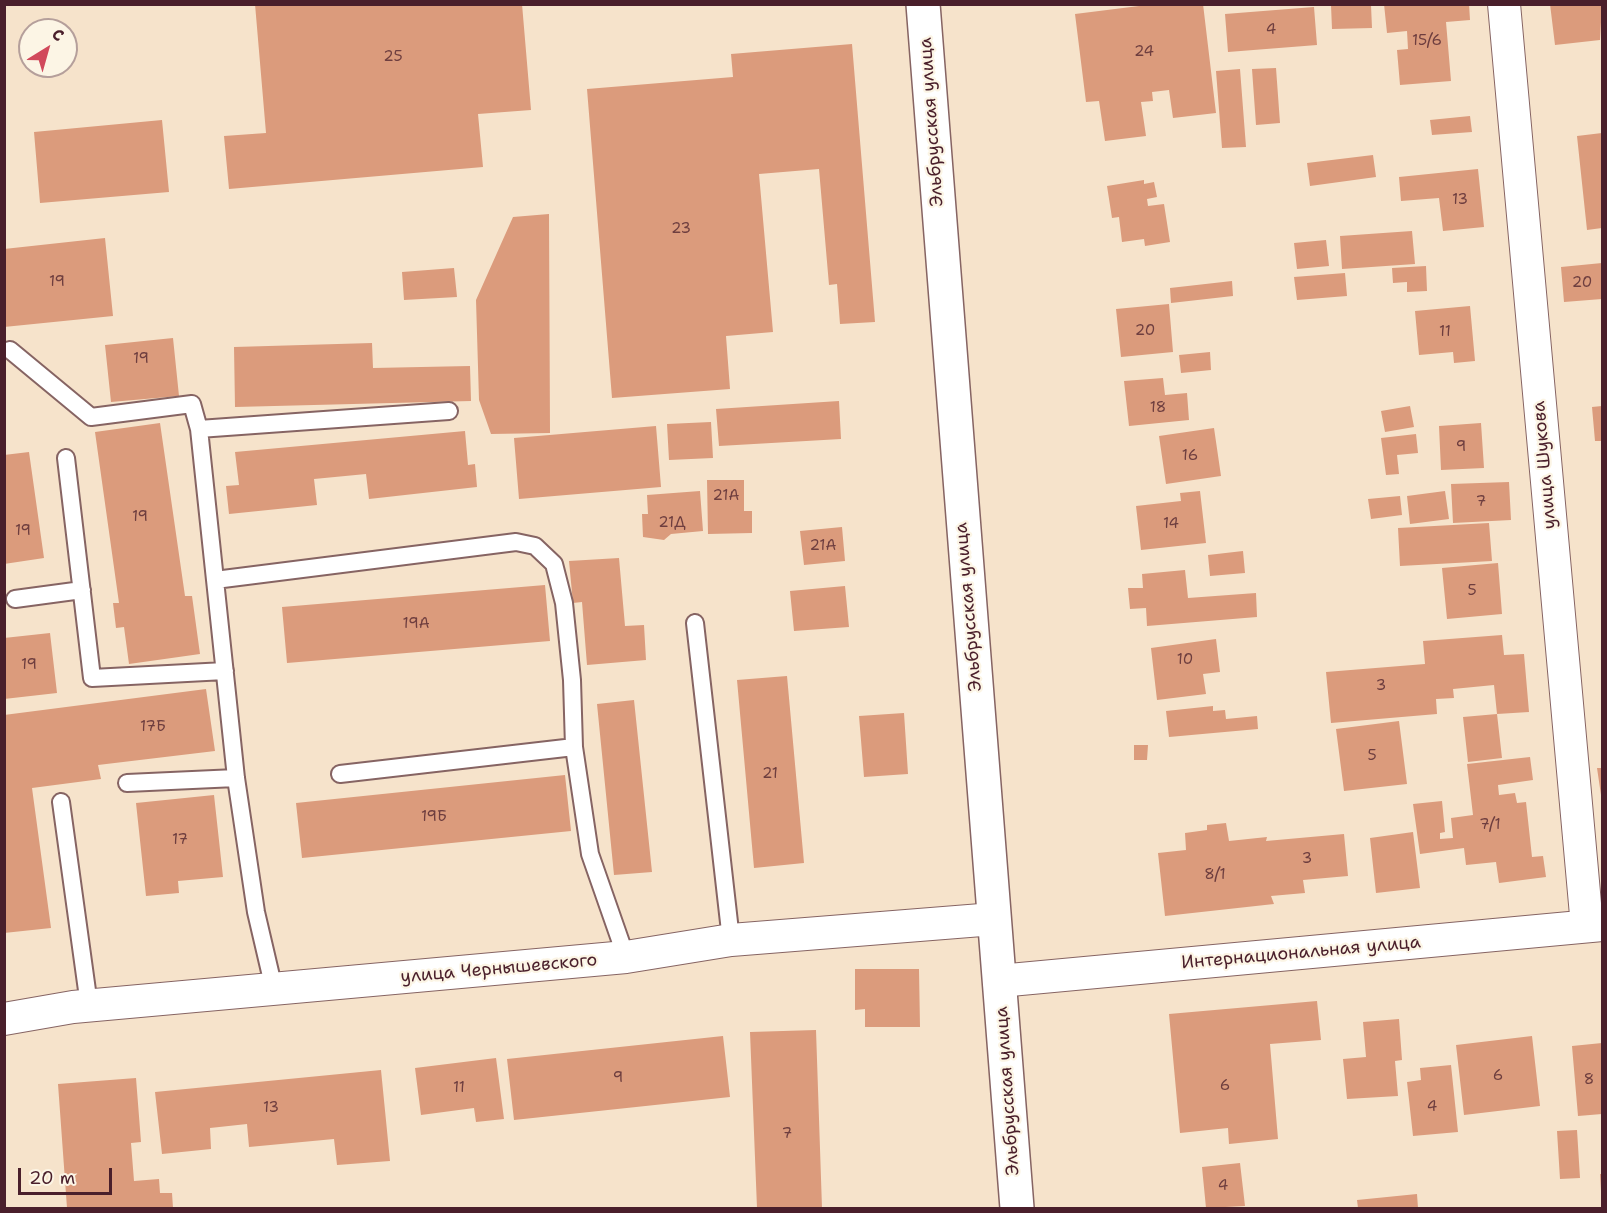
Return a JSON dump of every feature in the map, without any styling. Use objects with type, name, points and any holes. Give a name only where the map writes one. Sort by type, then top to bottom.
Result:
[{"type":"street","name":"Эльбрусская улица","points":[[923,4],[1017,1209]]},
{"type":"street","name":"улица Шукова","points":[[1504,4],[1595,926]]},
{"type":"street","name":"улица Чернышевского","points":[[4,1019],[90,1005],[626,957],[731,940],[994,919]]},
{"type":"street","name":"Интернациональная улица","points":[[999,981],[1595,926]]},
{"type":"lane","points":[[10,350],[91,417],[192,404],[199,429],[236,778],[256,912],[274,989]]},
{"type":"lane","points":[[199,429],[449,411]]},
{"type":"lane","points":[[66,458],[92,678],[225,671]]},
{"type":"lane","points":[[215,580],[516,542],[535,546],[554,564],[564,603],[572,680],[574,747],[590,854],[626,957]]},
{"type":"lane","points":[[15,599],[82,590]]},
{"type":"lane","points":[[694,623],[731,940]]},
{"type":"lane","points":[[340,774],[574,747]]},
{"type":"lane","points":[[127,783],[236,778]]},
{"type":"lane","points":[[61,802],[90,1005]]},
{"type":"building","points":[[255,4],[522,4],[531,110],[478,114],[483,167],[229,189],[224,136],[266,133]]},
{"type":"building","points":[[1155,4],[1203,4],[1216,113],[1173,118],[1169,90],[1152,92],[1153,101],[1141,102],[1146,136],[1105,141],[1099,101],[1086,102],[1075,14]]},
{"type":"building","points":[[1384,4],[1469,4],[1470,20],[1446,22],[1451,81],[1400,85],[1397,50],[1408,49],[1407,31],[1387,33]]},
{"type":"building","points":[[1550,4],[1602,4],[1600,40],[1555,45]]},
{"type":"building","points":[[1331,5],[1371,5],[1372,28],[1332,29]]},
{"type":"building","points":[[1314,7],[1317,45],[1228,52],[1225,14]]},
{"type":"building","points":[[852,44],[875,322],[840,324],[837,284],[829,285],[819,169],[759,174],[773,332],[726,336],[730,389],[612,398],[587,89],[733,77],[731,54]]},
{"type":"building","points":[[1276,68],[1280,123],[1256,125],[1252,69]]},
{"type":"building","points":[[1240,69],[1246,147],[1222,148],[1216,71]]},
{"type":"building","points":[[1470,116],[1472,132],[1432,135],[1430,120]]},
{"type":"building","points":[[162,120],[169,192],[40,203],[34,132]]},
{"type":"building","points":[[1602,133],[1602,228],[1587,230],[1577,136]]},
{"type":"building","points":[[1373,155],[1376,177],[1310,186],[1307,163]]},
{"type":"building","points":[[1478,169],[1484,227],[1443,231],[1439,198],[1401,201],[1399,177]]},
{"type":"building","points":[[1144,180],[1144,184],[1154,182],[1157,197],[1147,199],[1148,206],[1164,204],[1170,242],[1145,246],[1144,239],[1122,242],[1119,217],[1112,218],[1107,186]]},
{"type":"building","points":[[549,214],[550,433],[491,434],[479,400],[476,300],[513,217]]},
{"type":"building","points":[[1412,231],[1415,264],[1342,269],[1340,236]]},
{"type":"building","points":[[105,238],[113,316],[4,327],[4,249]]},
{"type":"building","points":[[1326,240],[1329,266],[1297,269],[1294,243]]},
{"type":"building","points":[[1602,263],[1602,299],[1564,302],[1561,267]]},
{"type":"building","points":[[1426,266],[1427,291],[1407,292],[1407,282],[1393,283],[1392,268]]},
{"type":"building","points":[[454,268],[457,297],[404,300],[402,272]]},
{"type":"building","points":[[1345,273],[1347,296],[1297,300],[1294,277]]},
{"type":"building","points":[[1232,281],[1233,296],[1171,303],[1170,288]]},
{"type":"building","points":[[1169,304],[1173,352],[1121,357],[1116,309]]},
{"type":"building","points":[[1470,306],[1475,361],[1454,363],[1453,352],[1419,355],[1415,311]]},
{"type":"building","points":[[173,338],[179,396],[111,402],[105,345]]},
{"type":"building","points":[[372,343],[373,368],[470,366],[471,401],[235,407],[234,347]]},
{"type":"building","points":[[1210,352],[1211,370],[1181,373],[1179,355]]},
{"type":"building","points":[[1163,378],[1165,395],[1187,393],[1189,420],[1129,426],[1124,381]]},
{"type":"building","points":[[839,401],[841,439],[719,446],[716,409]]},
{"type":"building","points":[[1410,406],[1414,427],[1385,432],[1381,411]]},
{"type":"building","points":[[1602,406],[1602,441],[1595,441],[1592,407]]},
{"type":"building","points":[[711,422],[713,458],[669,460],[667,424]]},
{"type":"building","points":[[160,423],[185,596],[192,596],[200,654],[129,664],[124,627],[116,628],[113,603],[119,603],[95,432]]},
{"type":"building","points":[[1481,423],[1484,468],[1441,470],[1439,426]]},
{"type":"building","points":[[656,426],[661,487],[519,499],[514,438]]},
{"type":"building","points":[[1214,428],[1221,476],[1166,484],[1159,436]]},
{"type":"building","points":[[465,431],[468,465],[475,464],[477,487],[369,499],[366,474],[314,479],[317,505],[229,514],[226,486],[239,485],[235,452]]},
{"type":"building","points":[[1416,434],[1418,453],[1397,455],[1399,474],[1386,475],[1381,438]]},
{"type":"building","points":[[29,452],[44,558],[4,564],[4,455]]},
{"type":"building","points":[[707,480],[744,480],[744,511],[752,511],[752,533],[708,534]]},
{"type":"building","points":[[1509,482],[1511,520],[1453,523],[1451,484]]},
{"type":"building","points":[[700,491],[703,531],[671,534],[664,540],[643,537],[642,514],[648,514],[647,495]]},
{"type":"building","points":[[1200,491],[1206,543],[1141,550],[1136,506],[1181,501],[1180,493]]},
{"type":"building","points":[[1445,491],[1449,519],[1410,524],[1407,496]]},
{"type":"building","points":[[1400,496],[1402,515],[1371,519],[1368,499]]},
{"type":"building","points":[[1489,523],[1492,561],[1400,566],[1398,528]]},
{"type":"building","points":[[842,527],[845,561],[804,565],[800,531]]},
{"type":"building","points":[[1243,551],[1245,573],[1210,576],[1208,555]]},
{"type":"building","points":[[619,558],[625,626],[644,625],[646,660],[587,665],[582,602],[573,603],[569,561]]},
{"type":"building","points":[[1498,563],[1502,614],[1447,619],[1442,568]]},
{"type":"building","points":[[1185,570],[1188,598],[1256,593],[1257,617],[1147,626],[1146,608],[1130,609],[1128,588],[1143,588],[1142,574]]},
{"type":"building","points":[[545,585],[550,641],[287,663],[282,607]]},
{"type":"building","points":[[845,586],[849,627],[794,631],[790,591]]},
{"type":"building","points":[[50,633],[57,693],[4,699],[4,638]]},
{"type":"building","points":[[1502,635],[1504,655],[1524,654],[1529,712],[1497,714],[1494,685],[1453,689],[1454,698],[1436,699],[1437,714],[1331,723],[1326,672],[1425,664],[1423,641]]},
{"type":"building","points":[[1216,639],[1220,672],[1203,674],[1206,694],[1157,700],[1151,648]]},
{"type":"building","points":[[787,676],[804,863],[754,868],[737,680]]},
{"type":"building","points":[[206,689],[215,751],[98,765],[101,779],[32,788],[51,928],[4,933],[4,715]]},
{"type":"building","points":[[634,700],[652,872],[614,875],[597,704]]},
{"type":"building","points":[[1213,706],[1213,711],[1225,710],[1226,719],[1257,716],[1258,729],[1169,737],[1166,711]]},
{"type":"building","points":[[904,713],[908,774],[864,777],[859,716]]},
{"type":"building","points":[[1497,714],[1502,758],[1468,762],[1463,717]]},
{"type":"building","points":[[1399,721],[1407,784],[1344,791],[1336,729]]},
{"type":"building","points":[[1134,745],[1148,745],[1147,760],[1134,760]]},
{"type":"building","points":[[1530,757],[1533,780],[1498,785],[1499,795],[1515,793],[1517,803],[1526,802],[1532,857],[1543,856],[1546,877],[1499,883],[1496,862],[1466,865],[1464,848],[1420,854],[1413,804],[1442,801],[1445,832],[1440,833],[1440,839],[1453,838],[1451,818],[1473,815],[1467,764]]},
{"type":"building","points":[[1597,768],[1602,768],[1602,795],[1601,795]]},
{"type":"building","points":[[565,775],[571,831],[302,858],[296,803]]},
{"type":"building","points":[[214,795],[223,877],[178,881],[179,893],[146,896],[136,803]]},
{"type":"building","points":[[1226,823],[1229,841],[1267,837],[1266,841],[1344,834],[1348,876],[1303,880],[1305,893],[1271,896],[1274,904],[1165,916],[1158,853],[1186,850],[1185,833],[1207,830],[1207,825]]},
{"type":"building","points":[[1413,832],[1420,888],[1376,893],[1370,838]]},
{"type":"building","points":[[855,969],[919,969],[920,1027],[865,1027],[865,1009],[855,1010]]},
{"type":"building","points":[[1317,1001],[1321,1040],[1270,1044],[1278,1139],[1229,1144],[1228,1128],[1180,1133],[1169,1014]]},
{"type":"building","points":[[1399,1019],[1402,1060],[1395,1061],[1398,1096],[1347,1099],[1343,1059],[1366,1057],[1363,1022]]},
{"type":"building","points":[[816,1030],[822,1208],[757,1208],[750,1032]]},
{"type":"building","points":[[723,1036],[730,1097],[514,1120],[507,1059]]},
{"type":"building","points":[[1532,1036],[1540,1106],[1464,1115],[1456,1045]]},
{"type":"building","points":[[1602,1043],[1602,1114],[1578,1116],[1572,1046]]},
{"type":"building","points":[[496,1058],[504,1119],[476,1122],[474,1108],[421,1115],[415,1068]]},
{"type":"building","points":[[1451,1065],[1458,1132],[1413,1136],[1407,1082],[1421,1080],[1420,1068]]},
{"type":"building","points":[[381,1070],[390,1161],[337,1165],[334,1139],[249,1147],[247,1124],[210,1128],[211,1149],[162,1154],[155,1092]]},
{"type":"building","points":[[136,1078],[141,1142],[131,1143],[134,1181],[159,1179],[160,1193],[172,1193],[173,1208],[67,1208],[58,1084]]},
{"type":"building","points":[[1577,1130],[1580,1178],[1560,1179],[1557,1131]]},
{"type":"building","points":[[1240,1163],[1245,1206],[1206,1208],[1202,1167]]},
{"type":"building","points":[[1600,1174],[1602,1174],[1602,1191],[1601,1191]]},
{"type":"building","points":[[1417,1194],[1418,1208],[1358,1208],[1357,1200]]}]
